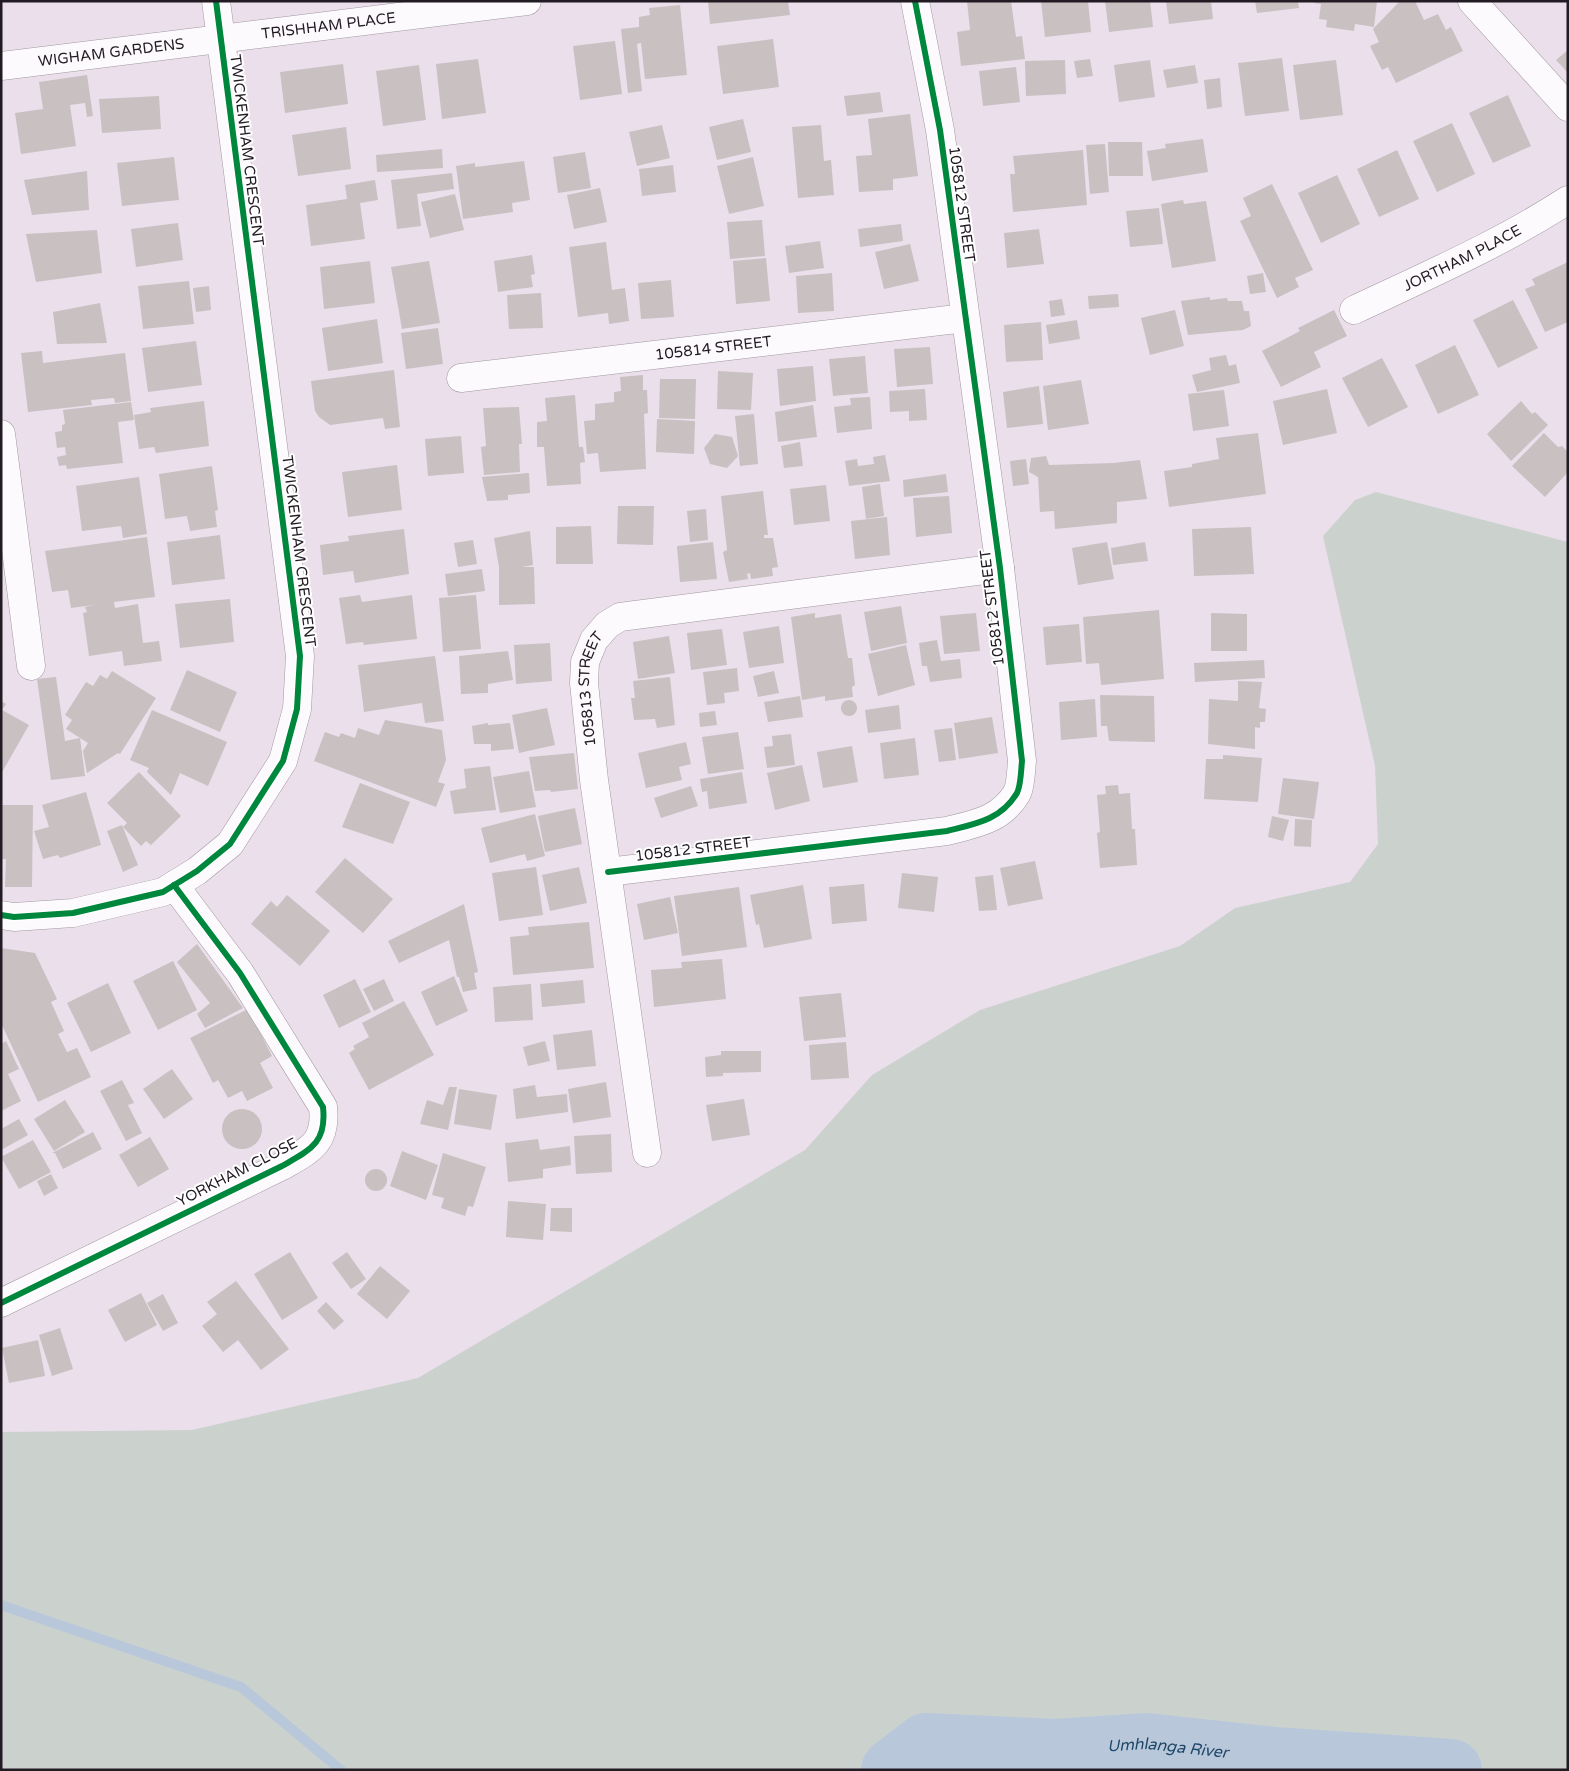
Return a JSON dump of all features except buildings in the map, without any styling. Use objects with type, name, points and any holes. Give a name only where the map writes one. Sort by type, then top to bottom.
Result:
[{"type":"street","name":"TWICKENHAM CRESCENT","points":[[1,915],[14,917],[73,913],[163,892],[197,871],[230,844],[283,761],[297,709],[300,656],[216,1]]},
{"type":"street","name":"TRISHHAM PLACE","points":[[220,37],[527,1]]},
{"type":"street","name":"105812 STREET","points":[[608,872],[947,831],[987,822],[1003,809],[1018,792],[1022,761],[1000,568],[940,130],[915,1]]},
{"type":"street","points":[[1472,1],[1568,107]]},
{"type":"street","name":"WIGHAM GARDENS","points":[[1,66],[220,37]]},
{"type":"street","name":"JORTHAM PLACE","points":[[1354,310],[1484,248],[1538,219],[1568,200]]},
{"type":"street","name":"105814 STREET","points":[[461,378],[965,318]]},
{"type":"street","points":[[1,434],[31,666]]},
{"type":"street","name":"105813 STREET","points":[[647,1153],[594,780],[584,683],[585,662],[594,640],[607,625],[620,617],[1000,568]]},
{"type":"street","name":"YORKHAM CLOSE","points":[[1,1303],[282,1166],[306,1152],[320,1140],[325,1124],[322,1107],[240,974],[174,885]]},
{"type":"shaded area","points":[[1376,492],[1568,542],[1568,1770],[1,1770],[1,1432],[192,1430],[418,1378],[805,1150],[872,1075],[980,1010],[1180,946],[1235,908],[1350,882],[1378,844],[1375,766],[1323,536],[1355,500]]},
{"type":"waterway","points":[[1,1605],[241,1687],[341,1770]]},
{"type":"waterway","name":"Umhlanga River","points":[[892,1770],[926,1744],[1056,1750],[1147,1744],[1274,1758],[1451,1770]]},
{"type":"cycle path","points":[[1,915],[14,917],[73,913],[163,892],[197,871],[230,844],[283,761],[297,709],[300,656],[216,1]]},
{"type":"cycle path","points":[[608,872],[947,831],[977,823],[995,815],[1011,802],[1017,793],[1022,761],[1000,568],[940,130],[915,1]]},
{"type":"cycle path","points":[[1,1303],[282,1166],[308,1150],[319,1137],[324,1119],[323,1107],[240,973],[174,885]]}]
